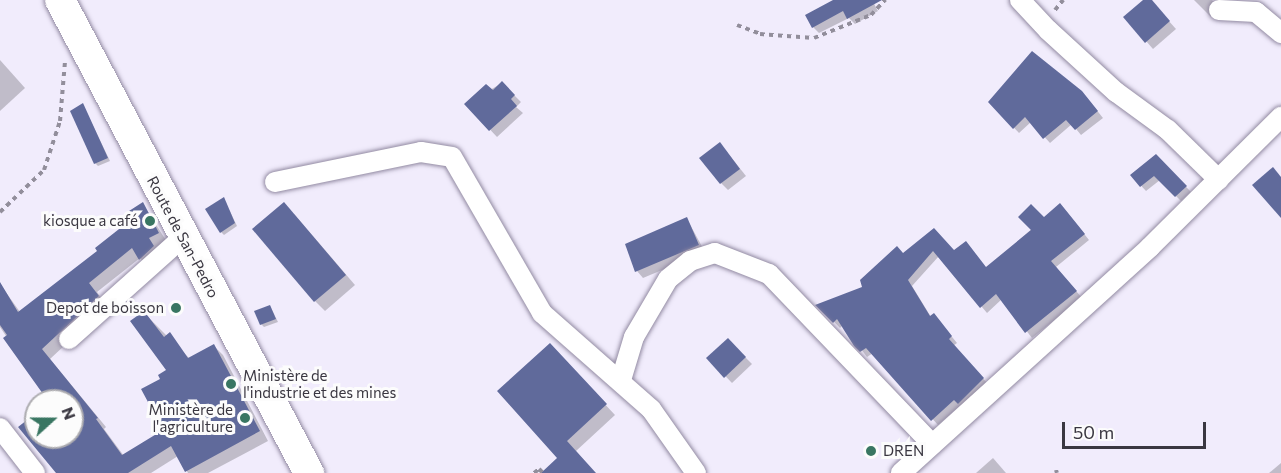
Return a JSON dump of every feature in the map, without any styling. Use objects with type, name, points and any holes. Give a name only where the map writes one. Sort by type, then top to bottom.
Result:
[{"type":"main road","name":"Route de San-Pedro","points":[[60,0],[309,473]]},
{"type":"street","points":[[1020,0],[1048,30],[1116,92],[1168,130],[1219,180]]},
{"type":"street","points":[[1219,10],[1256,12],[1281,33]]},
{"type":"street","points":[[901,473],[1219,180],[1281,117]]},
{"type":"street","points":[[275,182],[422,152],[452,157],[531,300],[576,347],[621,380],[651,410],[696,473]]},
{"type":"street","points":[[69,339],[183,237]]},
{"type":"street","points":[[621,380],[634,336],[668,279],[690,261],[715,253],[769,274],[932,444]]},
{"type":"street","points":[[0,428],[35,473]]},
{"type":"path","points":[[737,25],[760,34],[814,38],[871,15],[885,0]]},
{"type":"path","points":[[0,212],[44,170],[60,121],[65,60],[74,26]]},
{"type":"path","points":[[534,473],[539,469],[543,473]]},
{"type":"building","points":[[833,0],[882,0],[847,19],[843,11],[812,28],[805,15]]},
{"type":"building","points":[[1143,0],[1152,0],[1170,21],[1145,43],[1123,17]]},
{"type":"building","points":[[1032,51],[1082,91],[1098,111],[1075,130],[1066,120],[1043,139],[1025,117],[1013,129],[988,102]]},
{"type":"building","points":[[502,81],[515,95],[511,99],[517,106],[489,131],[464,104],[486,84],[493,90]]},
{"type":"building","points":[[83,103],[108,158],[94,164],[70,111]]},
{"type":"building","points":[[720,142],[740,169],[720,184],[699,158]]},
{"type":"building","points":[[1156,154],[1187,186],[1175,197],[1154,176],[1140,187],[1130,175]]},
{"type":"building","points":[[1273,167],[1281,177],[1281,218],[1252,185]]},
{"type":"building","points":[[224,197],[235,223],[220,233],[205,209]]},
{"type":"building","points":[[143,202],[159,233],[149,238],[154,246],[139,260],[132,248],[89,283],[99,296],[42,349],[74,389],[39,389],[3,338],[7,335],[0,325],[0,282],[18,312],[97,251],[95,248],[133,218],[129,211]]},
{"type":"building","points":[[284,202],[346,275],[314,302],[252,229]]},
{"type":"building","points":[[1060,203],[1085,234],[1051,261],[1077,291],[1025,333],[996,294],[980,308],[933,251],[908,280],[930,316],[934,313],[952,336],[949,339],[984,378],[958,404],[954,400],[931,421],[866,348],[860,352],[854,346],[837,319],[833,323],[815,305],[862,287],[860,280],[897,246],[903,253],[934,228],[954,250],[966,241],[986,267],[1031,230],[1018,217],[1031,204],[1044,217]]},
{"type":"building","points":[[687,217],[699,245],[635,272],[625,244]]},
{"type":"building","points":[[270,305],[276,319],[260,325],[254,311]]},
{"type":"building","points":[[144,311],[164,337],[170,332],[188,358],[214,344],[260,431],[185,472],[171,446],[128,473],[56,473],[36,449],[84,449],[84,401],[122,455],[163,430],[141,389],[160,379],[158,375],[166,370],[130,321]]},
{"type":"building","points":[[728,338],[746,357],[724,378],[706,358]]},
{"type":"building","points":[[550,343],[607,404],[567,441],[596,473],[541,473],[557,458],[497,391]]},
{"type":"building","points":[[24,422],[24,434],[18,427]]},
{"type":"place","name":"kiosque a café","points":[[150,221]]},
{"type":"place","name":"Depot de boisson","points":[[176,308]]},
{"type":"place","name":"Ministère de l'industrie et des mines","points":[[231,384]]},
{"type":"place","name":"Ministère de l'agriculture","points":[[245,418]]},
{"type":"place","name":"DREN","points":[[871,451]]}]
